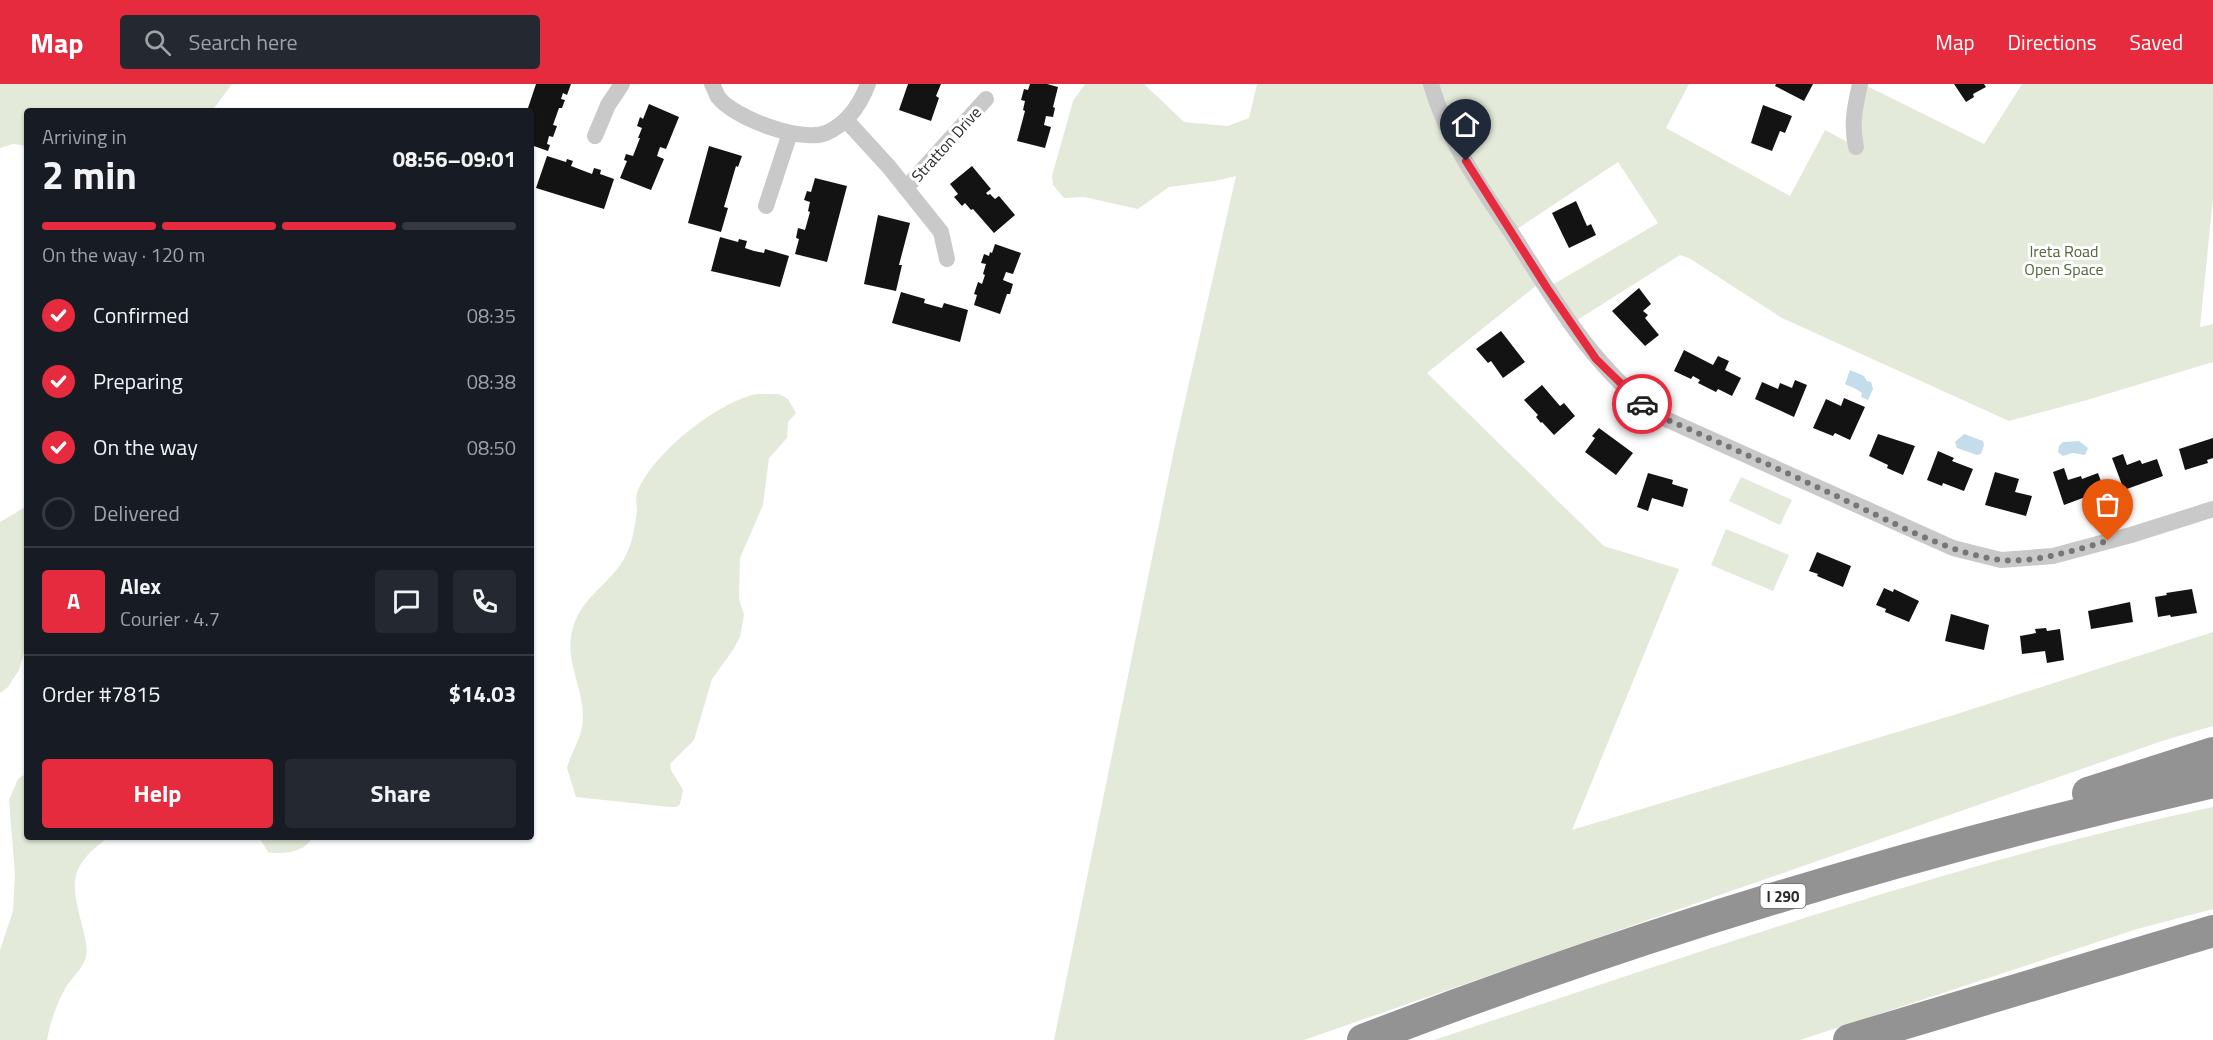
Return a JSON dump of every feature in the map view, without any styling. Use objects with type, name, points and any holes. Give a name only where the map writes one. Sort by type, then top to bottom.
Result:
[{"type":"highway","points":[[1921,856],[2013,818],[2213,753]]},
{"type":"highway","name":"I 290","points":[[1362,1040],[1605,952],[1817,885],[2008,832],[2213,782]]},
{"type":"highway","points":[[1849,1040],[2213,931]]},
{"type":"street","points":[[595,136],[608,105],[622,84]]},
{"type":"street","points":[[712,84],[718,97],[728,105],[766,125],[804,135],[825,133],[846,120],[856,109],[868,84]]},
{"type":"street","points":[[1431,84],[1438,110],[1457,145],[1495,209],[1554,299],[1596,359],[1638,401],[1659,416],[1953,548],[2001,560],[2053,556],[2131,535],[2213,509]]},
{"type":"street","points":[[1856,147],[1852,130],[1860,84]]},
{"type":"street","name":"Stratton Drive","points":[[906,188],[986,99]]},
{"type":"street","name":"Stratton Drive","points":[[846,120],[941,232],[947,259]]},
{"type":"street","points":[[766,206],[790,133]]},
{"type":"green space","points":[[0,84],[232,84],[214,108],[24,108],[24,146],[13,144],[0,148]]},
{"type":"green space","name":"Ireta Road Open Space","points":[[1085,84],[1144,84],[1184,122],[1228,126],[1249,118],[1257,84],[1689,84],[1666,128],[1790,196],[1825,130],[1855,146],[1863,84],[1984,144],[2022,84],[2213,84],[2213,198],[2200,327],[2213,324],[2213,362],[2009,421],[1782,318],[1689,258],[1680,255],[1571,324],[1547,288],[1658,223],[1618,162],[1511,233],[1542,281],[1427,373],[1604,546],[1679,569],[1572,830],[1957,714],[2213,632],[2213,726],[2162,741],[1304,1040],[1054,1040],[1175,445],[1236,176],[1169,187],[1138,209],[1084,197],[1064,198],[1053,185],[1052,176],[1073,101]]},
{"type":"green space","points":[[779,394],[788,399],[796,413],[788,422],[787,438],[769,458],[763,505],[740,558],[739,599],[744,615],[740,637],[712,679],[694,740],[670,764],[683,790],[680,804],[677,807],[669,807],[576,797],[567,768],[579,737],[583,717],[581,696],[571,657],[571,636],[580,611],[612,576],[628,550],[637,511],[636,495],[644,478],[669,448],[702,421],[736,401],[752,395]]},
{"type":"green space","points":[[1741,477],[1792,500],[1780,525],[1729,501]]},
{"type":"green space","points":[[24,508],[24,653],[19,670],[8,687],[0,693],[0,522]]},
{"type":"green space","points":[[1726,529],[1789,555],[1773,591],[1711,565]]},
{"type":"green space","points":[[24,775],[24,840],[105,840],[86,858],[79,867],[76,877],[76,899],[86,943],[86,957],[60,999],[47,1040],[0,1040],[0,950],[13,911],[15,874],[9,800],[18,779]]},
{"type":"green space","points":[[2213,807],[2213,909],[2137,929],[1800,1040],[1434,1040],[1724,944],[1918,883],[2016,855]]},
{"type":"green space","points":[[261,840],[310,840],[305,846],[293,851],[268,852]]},
{"type":"water","points":[[1850,370],[1871,382],[1873,389],[1868,400],[1861,397],[1862,393],[1845,384]]},
{"type":"water","points":[[1964,434],[1983,441],[1981,454],[1977,455],[1957,448],[1955,442]]},
{"type":"water","points":[[2079,441],[2088,448],[2085,455],[2073,453],[2063,456],[2058,452],[2063,442]]},
{"type":"building","points":[[536,84],[571,84],[567,95],[563,93],[561,99],[565,100],[562,108],[559,108],[553,125],[557,126],[553,137],[549,136],[548,151],[534,146],[534,108],[528,108]]},
{"type":"building","points":[[908,84],[941,84],[931,121],[899,110]]},
{"type":"building","points":[[1030,84],[1047,84],[1058,87],[1053,117],[1046,116],[1044,125],[1051,127],[1045,148],[1017,141],[1025,111],[1023,110],[1025,101],[1021,100],[1024,89],[1028,90]]},
{"type":"building","points":[[1776,84],[1813,84],[1804,101],[1775,86]]},
{"type":"building","points":[[1954,84],[1984,84],[1986,87],[1973,94],[1974,97],[1966,102]]},
{"type":"building","points":[[649,104],[679,117],[666,149],[660,147],[657,156],[664,159],[651,190],[620,178],[627,161],[624,160],[626,154],[633,156],[642,128],[637,126],[640,117],[643,119]]},
{"type":"building","points":[[1763,105],[1792,116],[1785,133],[1780,131],[1772,151],[1751,143]]},
{"type":"building","points":[[709,146],[742,156],[738,167],[736,166],[724,207],[728,208],[721,232],[688,223]]},
{"type":"building","points":[[547,156],[566,162],[567,159],[573,161],[571,166],[592,174],[594,168],[601,170],[600,174],[614,179],[604,209],[536,188]]},
{"type":"building","points":[[972,166],[991,189],[986,193],[995,199],[999,196],[1015,215],[994,233],[973,209],[971,210],[965,203],[962,206],[954,197],[958,194],[950,184]]},
{"type":"building","points":[[815,178],[847,186],[827,262],[795,254],[799,239],[796,238],[798,228],[805,230],[810,212],[808,211],[810,202],[804,200],[807,191],[811,192]]},
{"type":"building","points":[[1576,201],[1587,226],[1591,224],[1596,235],[1569,248],[1552,213]]},
{"type":"building","points":[[878,215],[910,223],[899,265],[902,265],[896,291],[864,284]]},
{"type":"building","points":[[720,237],[738,242],[739,239],[747,241],[745,248],[754,251],[764,253],[765,249],[789,256],[780,287],[711,271]]},
{"type":"building","points":[[995,244],[1021,253],[1013,274],[1006,272],[1003,280],[1013,284],[1000,314],[974,305],[977,295],[974,294],[978,282],[982,284],[985,275],[983,274],[986,264],[981,263],[984,254],[989,256]]},
{"type":"building","points":[[1639,288],[1651,304],[1643,311],[1648,315],[1645,318],[1659,335],[1645,346],[1612,311]]},
{"type":"building","points":[[901,292],[925,299],[924,303],[942,308],[944,303],[968,310],[960,342],[892,323]]},
{"type":"building","points":[[1501,331],[1525,362],[1503,378],[1491,361],[1488,363],[1476,349]]},
{"type":"building","points":[[1684,350],[1713,365],[1718,356],[1729,361],[1725,370],[1741,378],[1732,396],[1718,389],[1716,392],[1698,383],[1700,380],[1693,376],[1691,379],[1674,371]]},
{"type":"building","points":[[1795,380],[1807,385],[1794,417],[1755,399],[1762,382],[1778,389],[1780,383],[1792,388]]},
{"type":"building","points":[[1542,385],[1560,406],[1564,403],[1575,416],[1554,435],[1541,423],[1536,417],[1538,415],[1524,400]]},
{"type":"building","points":[[1844,398],[1865,407],[1850,440],[1835,433],[1833,436],[1813,428],[1826,399],[1841,406]]},
{"type":"building","points":[[1599,428],[1633,453],[1616,475],[1585,452],[1595,438],[1592,436]]},
{"type":"building","points":[[1878,434],[1915,446],[1903,475],[1869,456]]},
{"type":"building","points":[[2213,438],[2213,458],[2207,460],[2208,463],[2185,470],[2179,449]]},
{"type":"building","points":[[1938,451],[1954,458],[1952,461],[1973,469],[1964,491],[1927,480]]},
{"type":"building","points":[[2123,454],[2127,465],[2140,460],[2142,464],[2157,459],[2163,476],[2124,490],[2112,458]]},
{"type":"building","points":[[2064,468],[2068,480],[2081,476],[2082,479],[2098,473],[2104,490],[2064,505],[2053,472]]},
{"type":"building","points":[[1995,472],[2019,479],[2015,492],[2032,496],[2026,516],[1985,505]]},
{"type":"building","points":[[1648,473],[1673,480],[1672,484],[1688,489],[1683,507],[1652,498],[1648,511],[1637,507]]},
{"type":"building","points":[[1817,552],[1851,566],[1843,587],[1809,571]]},
{"type":"building","points":[[1884,588],[1893,592],[1894,589],[1919,601],[1909,622],[1885,612],[1886,609],[1876,605]]},
{"type":"building","points":[[2192,589],[2197,613],[2158,617],[2155,597]]},
{"type":"building","points":[[2130,602],[2133,622],[2091,629],[2088,611]]},
{"type":"building","points":[[1951,614],[1989,625],[1984,650],[1945,641]]},
{"type":"building","points":[[2046,628],[2047,631],[2060,629],[2064,660],[2047,663],[2045,651],[2022,654],[2020,636],[2036,633],[2035,629]]},
{"type":"way so far","points":[[1642,404],[1659,416],[1877,515],[1953,548],[1979,556],[2015,560],[2053,556],[2108,541]]},
{"type":"route","points":[[1466,161],[1495,209],[1596,359],[1642,404]]}]
